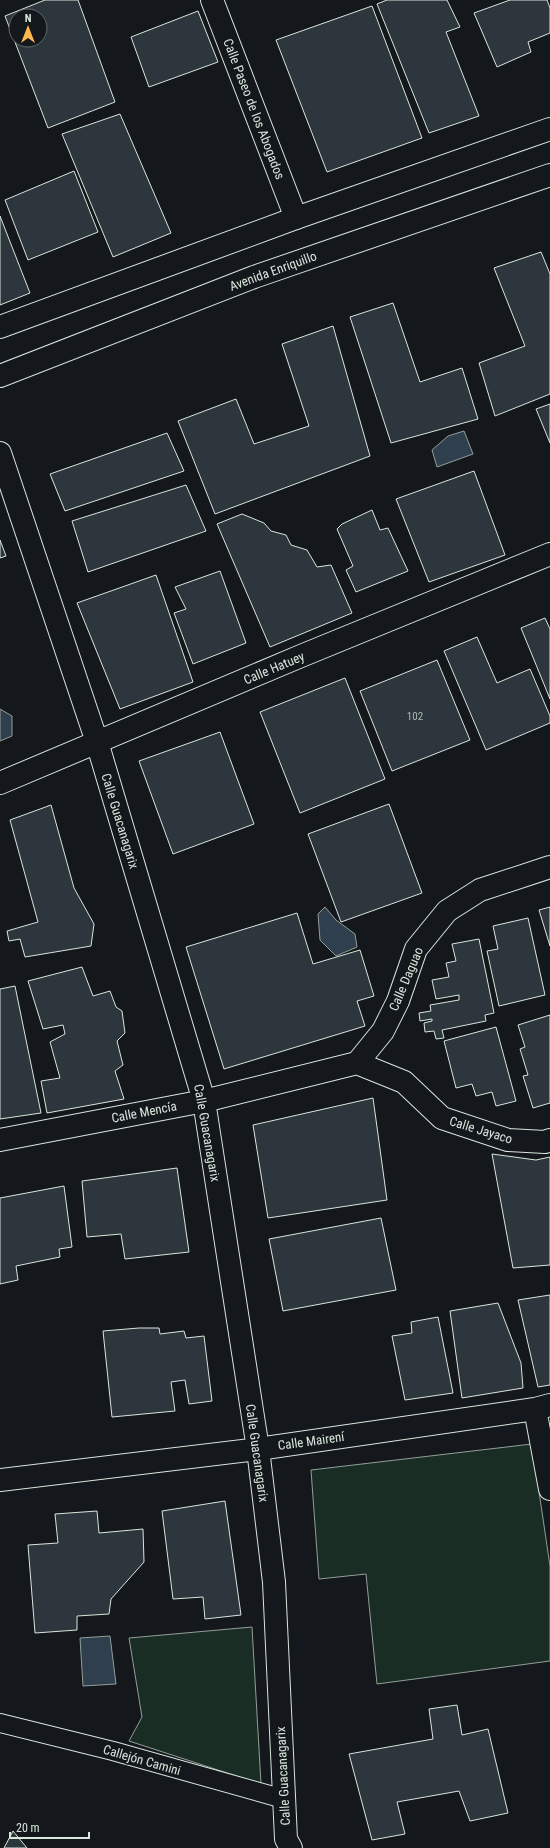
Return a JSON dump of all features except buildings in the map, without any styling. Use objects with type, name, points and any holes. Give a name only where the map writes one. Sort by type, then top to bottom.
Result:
[{"type":"street","name":"Calle Paseo de los Abogados","points":[[212,0],[296,218]]},
{"type":"street","points":[[0,327],[296,218],[550,129]]},
{"type":"street","name":"Avenida Enriquillo","points":[[0,376],[254,277],[550,175]]},
{"type":"street","name":"Calle Guacanagarix","points":[[0,453],[97,742],[204,1101],[258,1449],[274,1582],[286,1845]]},
{"type":"street","name":"Calle Hatuey","points":[[0,783],[301,656],[550,554]]},
{"type":"street","name":"Calle Daguao","points":[[357,1063],[383,1031],[398,1000],[416,949],[447,911],[480,890],[550,867]]},
{"type":"street","name":"Calle Mencía","points":[[0,1140],[204,1101],[357,1063]]},
{"type":"street","name":"Calle Jayaco","points":[[357,1063],[404,1082],[442,1118],[508,1140],[545,1142],[550,1140]]},
{"type":"street","points":[[542,1407],[550,1489]]},
{"type":"street","name":"Calle Mairení","points":[[0,1480],[258,1449],[542,1407]]},
{"type":"street","name":"Callejón Camini","points":[[0,1723],[113,1751],[284,1799]]},
{"type":"green space","points":[[532,1444],[550,1566],[550,1661],[377,1684],[366,1574],[319,1579],[311,1470]]},
{"type":"green space","points":[[252,1627],[261,1784],[129,1741],[142,1717],[129,1638]]},
{"type":"water","points":[[464,431],[473,454],[437,467],[432,450],[448,436]]},
{"type":"water","points":[[0,709],[12,716],[12,736],[0,741]]},
{"type":"water","points":[[325,907],[336,920],[355,934],[357,947],[336,956],[320,940],[318,914]]},
{"type":"water","points":[[110,1636],[116,1684],[83,1686],[80,1638]]}]
